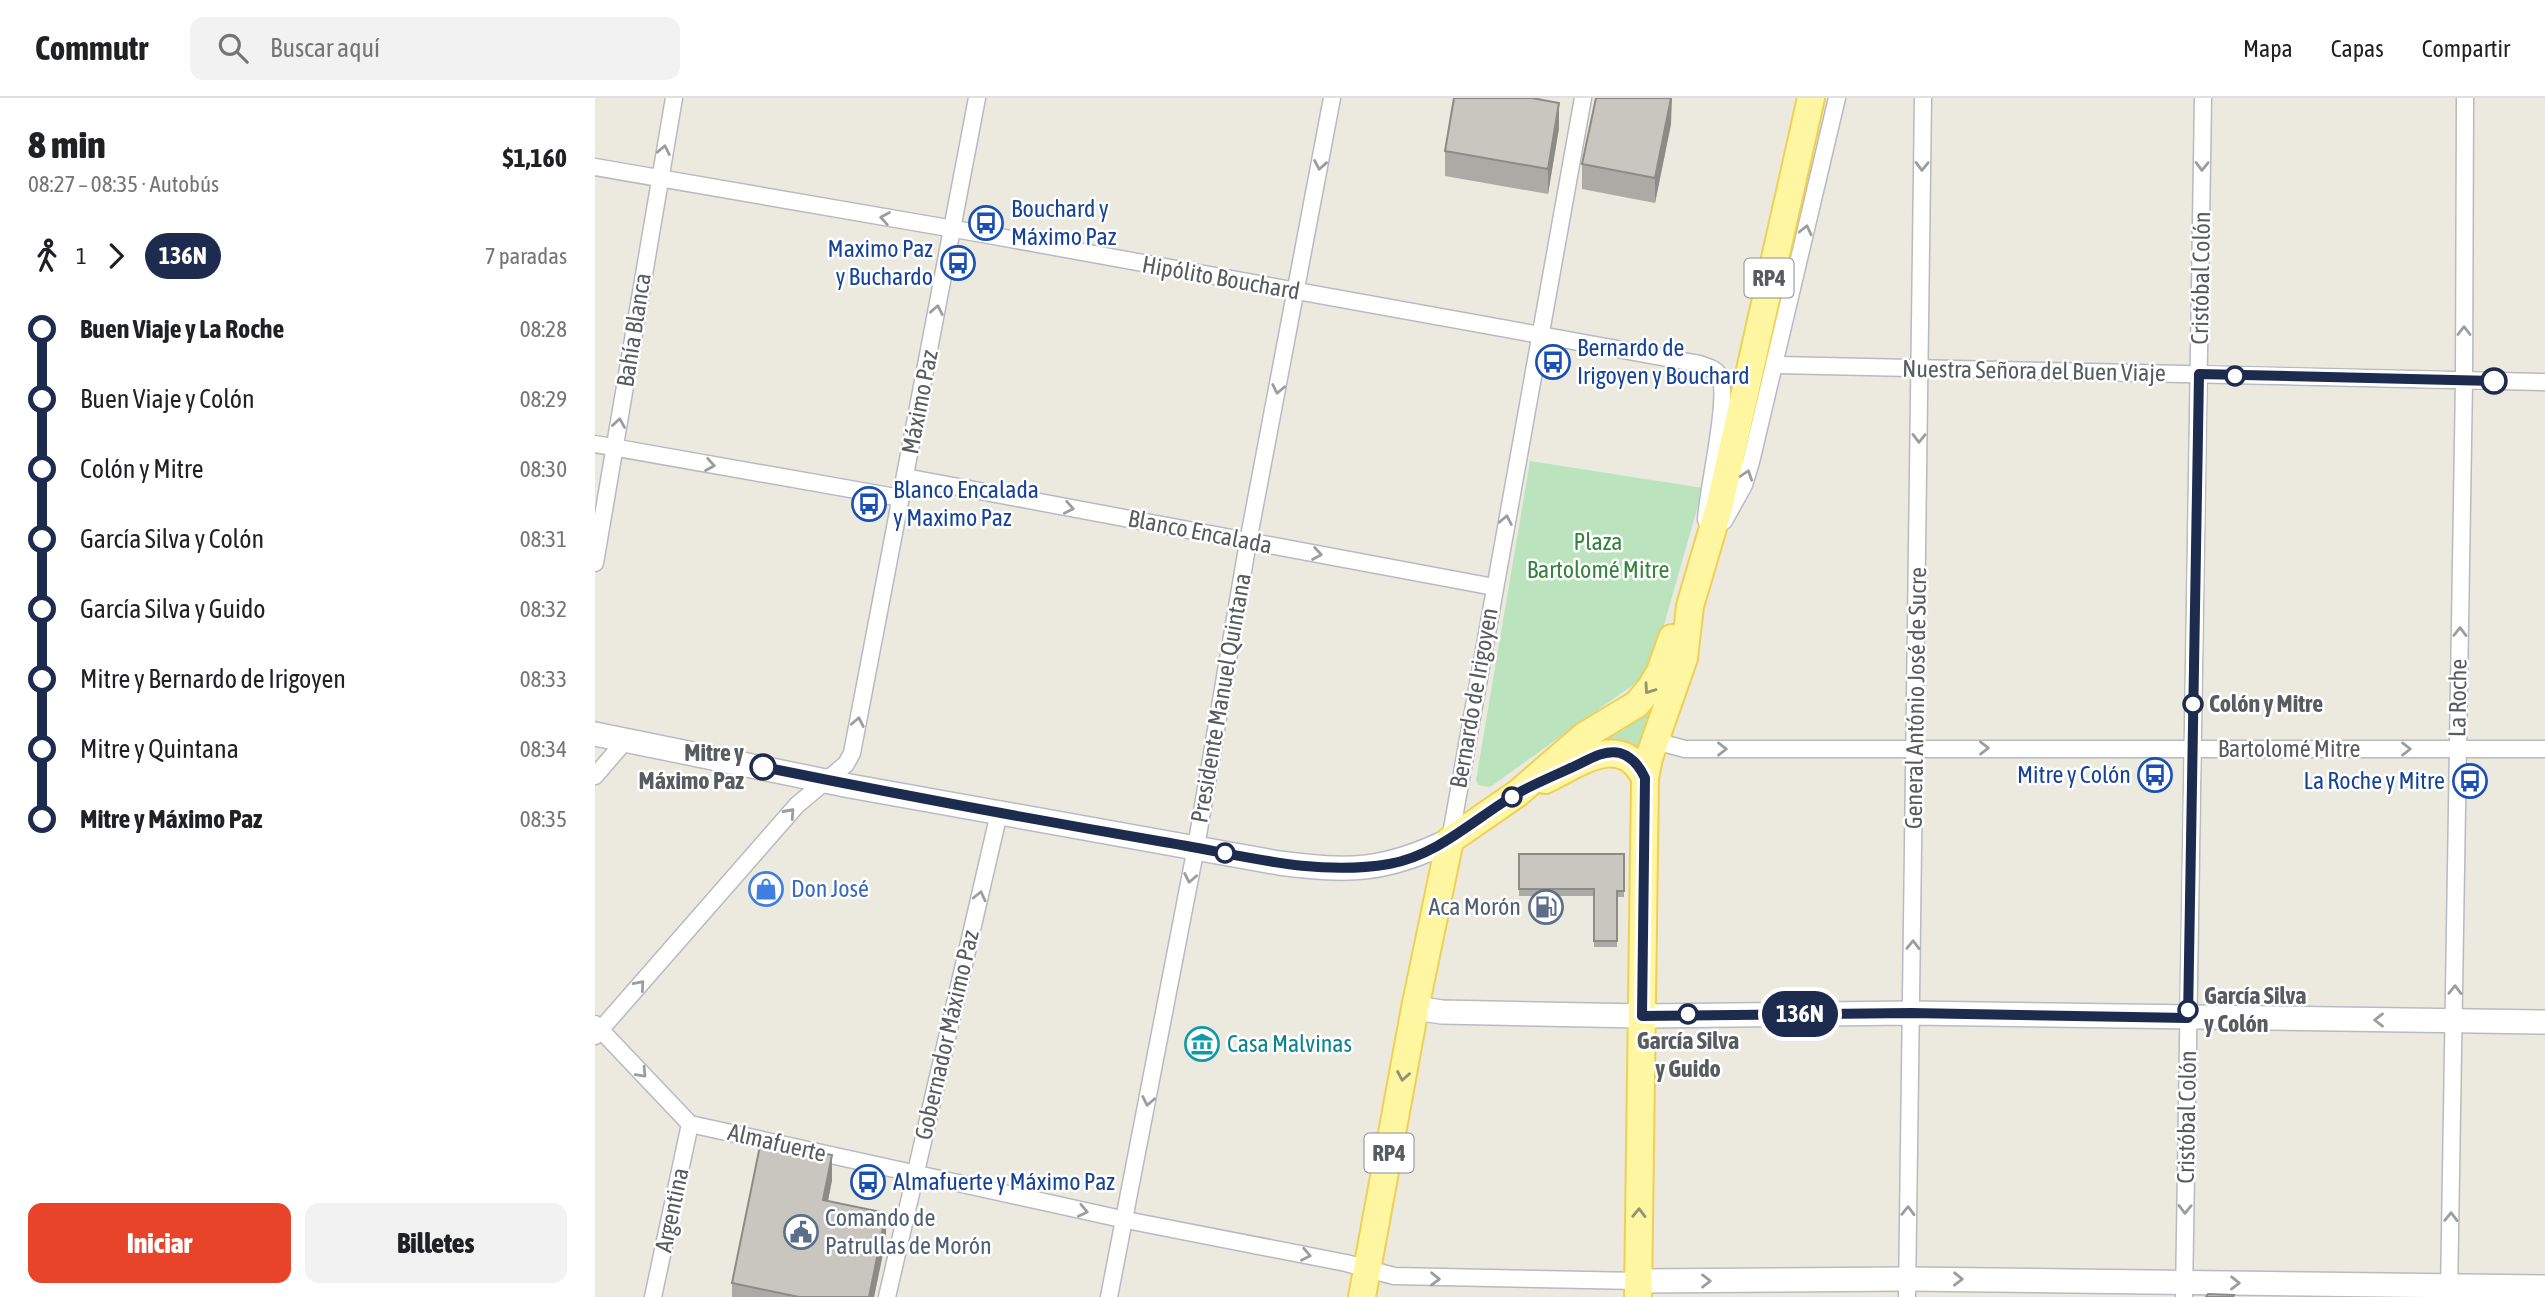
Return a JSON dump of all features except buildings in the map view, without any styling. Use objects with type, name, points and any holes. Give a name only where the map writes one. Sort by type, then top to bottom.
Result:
[{"type":"main road","name":"RP4","points":[[1638,1289],[1645,778],[1684,658],[1690,606],[1730,459],[1811,98]]},
{"type":"main road","name":"RP4","points":[[1450,840],[1518,793],[1577,741],[1628,710],[1646,695],[1660,672],[1672,638],[1690,606]]},
{"type":"main road","points":[[1518,793],[1607,753],[1619,753],[1635,762],[1645,778]]},
{"type":"main road","name":"Bernardo de Irigoyen","points":[[1362,1297],[1415,1009],[1450,840]]},
{"type":"street","name":"Bahía Blanca","points":[[595,562],[674,98]]},
{"type":"street","name":"Máximo Paz","points":[[597,1030],[797,805],[846,764],[852,753],[977,98]]},
{"type":"street","name":"Presidente Manuel Quintana","points":[[1109,1297],[1196,847],[1248,542],[1332,98]]},
{"type":"street","name":"Bernardo de Irigoyen","points":[[1450,840],[1583,98]]},
{"type":"street","points":[[1705,557],[1744,485],[1775,365],[1837,98]]},
{"type":"street","name":"General António José de Sucre","points":[[1907,1288],[1923,98]]},
{"type":"street","name":"Cristóbal Colón","points":[[2184,1289],[2203,98]]},
{"type":"street","name":"La Roche","points":[[2449,1291],[2464,381],[2465,98]]},
{"type":"street","name":"Hipólito Bouchard","points":[[595,167],[1700,364],[1714,369],[1719,375],[1723,396],[1706,509],[1705,557]]},
{"type":"street","name":"Nuestra Señora del Buen Viaje","points":[[1775,365],[2545,382]]},
{"type":"street","points":[[595,444],[901,498]]},
{"type":"street","name":"Blanco Encalada","points":[[905,477],[1494,587]]},
{"type":"street","points":[[595,734],[999,813],[1279,863],[1328,869],[1360,868],[1416,856],[1450,840]]},
{"type":"street","points":[[595,776],[626,740]]},
{"type":"street","name":"Bartolomé Mitre","points":[[1655,741],[1685,749],[2545,749]]},
{"type":"street","name":"Gobernador Máximo Paz","points":[[887,1297],[999,813]]},
{"type":"street","points":[[1415,1009],[1442,1013],[1642,1016],[1911,1013],[2545,1022]]},
{"type":"street","points":[[597,1030],[690,1124]]},
{"type":"street","name":"Almafuerte","points":[[690,1124],[1126,1220],[1412,1278],[1638,1289]]},
{"type":"street","name":"Argentina","points":[[653,1297],[690,1124]]},
{"type":"street","points":[[1638,1289],[2449,1291],[2545,1287]]},
{"type":"green space","name":"Plaza Bartolomé Mitre","points":[[1530,461],[1703,488],[1658,646],[1644,677],[1489,787],[1478,785],[1476,780]]},
{"type":"green space","points":[[1667,673],[1643,761],[1587,745]]},
{"type":"bus line","name":"136N","points":[[763,767],[850,786],[1279,863],[1344,869],[1392,863],[1416,856],[1450,840],[1518,793],[1590,759],[1607,753],[1619,753],[1635,762],[1645,778],[1642,1016],[1911,1013],[2188,1018],[2199,374],[2494,381]]},
{"type":"place","name":"Bouchard y Máximo Paz","points":[[986,223]]},
{"type":"place","name":"Maximo Paz y Buchardo","points":[[958,263]]},
{"type":"place","name":"Bernardo de Irigoyen y Bouchard","points":[[1553,362]]},
{"type":"place","name":"Blanco Encalada y Maximo Paz","points":[[869,504]]},
{"type":"place","name":"Colón y Mitre","points":[[2193,704]]},
{"type":"place","name":"Mitre y Máximo Paz","points":[[763,767]]},
{"type":"place","name":"Mitre y Colón","points":[[2155,775]]},
{"type":"place","name":"La Roche y Mitre","points":[[2470,781]]},
{"type":"place","name":"Don José","points":[[766,889]]},
{"type":"place","name":"Aca Morón","points":[[1546,907]]},
{"type":"place","name":"García Silva y Colón","points":[[2188,1010]]},
{"type":"place","name":"García Silva y Guido","points":[[1688,1014]]},
{"type":"place","name":"Casa Malvinas","points":[[1202,1044]]},
{"type":"place","name":"Almafuerte y Máximo Paz","points":[[868,1182]]},
{"type":"place","name":"Comando de Patrullas de Morón","points":[[801,1232]]}]
